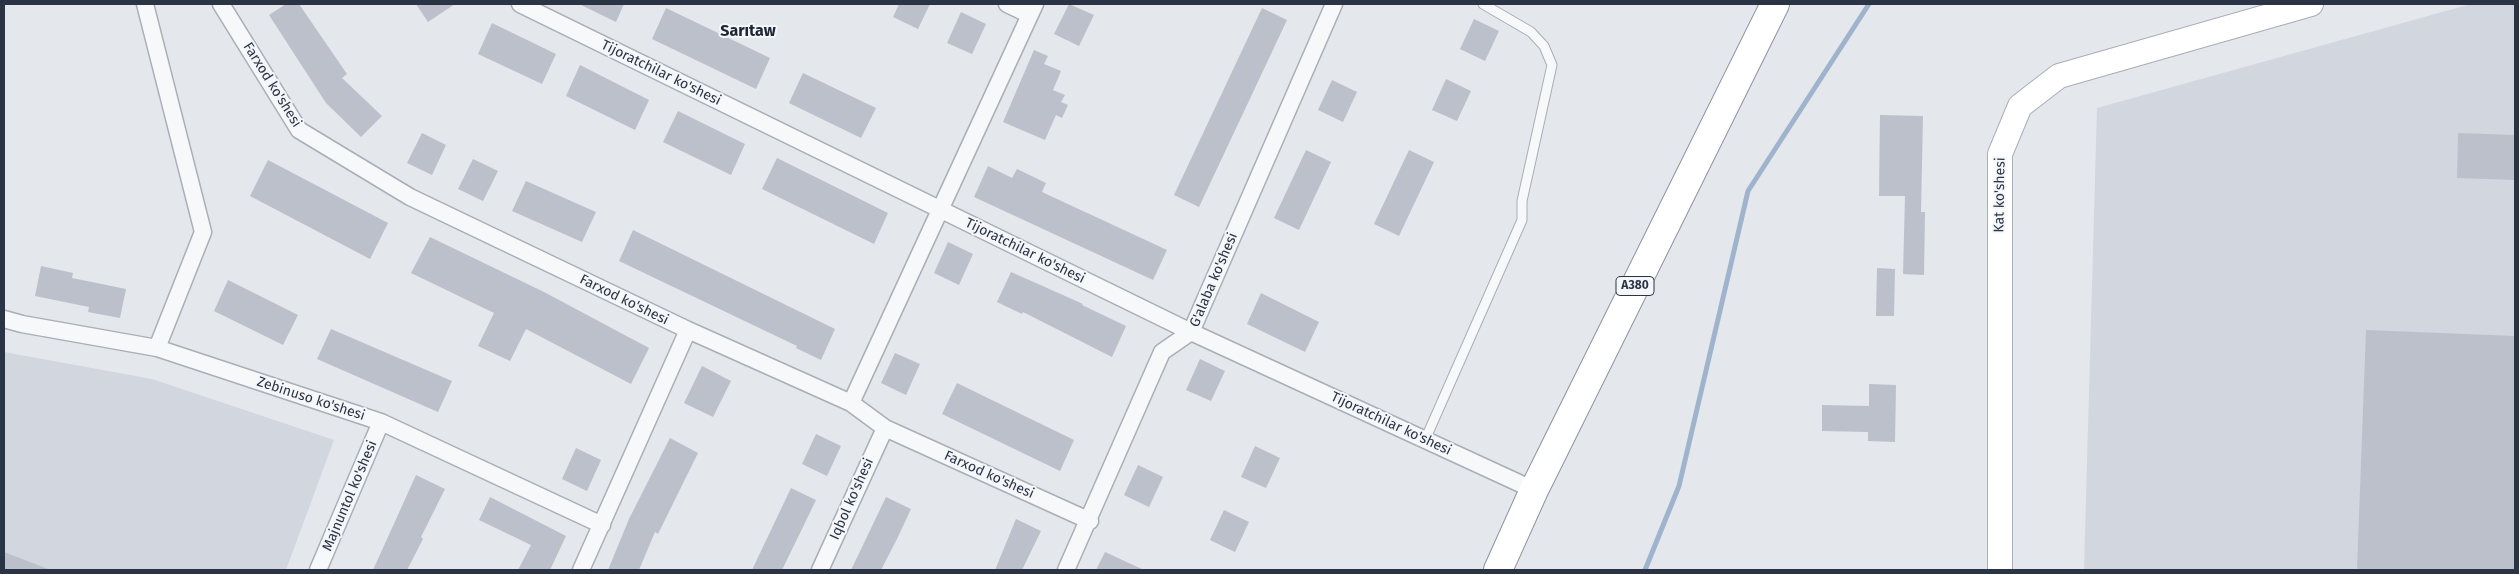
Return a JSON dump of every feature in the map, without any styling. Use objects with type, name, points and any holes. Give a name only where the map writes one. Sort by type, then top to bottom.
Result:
[{"type":"highway","name":"A380","points":[[1498,570],[1534,490],[1775,4]]},
{"type":"street","points":[[145,4],[203,232],[157,348]]},
{"type":"street","name":"Farxod ko'shesi","points":[[221,4],[299,130],[410,197],[688,330],[852,403],[885,428],[1090,521]]},
{"type":"street","name":"Tijoratchilar ko'shesi","points":[[520,4],[1191,332],[1534,490]]},
{"type":"street","points":[[852,403],[1033,9],[1006,4]]},
{"type":"street","name":"G'alaba ko'shesi","points":[[1066,570],[1090,521],[1162,352],[1191,332],[1334,4]]},
{"type":"street","name":"Kat ko'shesi","points":[[2000,570],[2000,154],[2020,106],[2059,76],[2311,4]]},
{"type":"street","name":"Zebinuso ko'shesi","points":[[4,319],[22,324],[157,348],[381,422],[602,525]]},
{"type":"street","points":[[581,570],[688,330]]},
{"type":"street","name":"Majnuntol ko'shesi","points":[[318,570],[381,422]]},
{"type":"street","name":"Iqbol ko'shesi","points":[[820,570],[885,428]]},
{"type":"lane","points":[[1425,440],[1522,220],[1522,201],[1552,65],[1544,46],[1531,32],[1483,4]]},
{"type":"shaded area","points":[[2471,4],[2515,4],[2515,570],[2084,570],[2097,108]]},
{"type":"shaded area","points":[[4,352],[152,379],[334,440],[286,570],[4,570]]},
{"type":"building","points":[[286,4],[299,4],[347,74],[342,78],[382,116],[361,137],[326,103],[269,15]]},
{"type":"building","points":[[416,4],[455,4],[428,22]]},
{"type":"building","points":[[579,4],[624,4],[616,22]]},
{"type":"building","points":[[899,4],[930,4],[918,29],[893,17]]},
{"type":"building","points":[[1069,4],[1094,15],[1079,46],[1054,34]]},
{"type":"building","points":[[666,8],[770,58],[756,89],[652,39]]},
{"type":"building","points":[[1262,8],[1287,20],[1199,207],[1174,195]]},
{"type":"building","points":[[961,12],[986,24],[972,54],[947,43]]},
{"type":"building","points":[[1474,19],[1499,31],[1485,61],[1460,49]]},
{"type":"building","points":[[492,23],[556,54],[542,84],[478,54]]},
{"type":"building","points":[[1034,50],[1048,56],[1044,64],[1061,71],[1053,90],[1065,95],[1061,102],[1068,105],[1062,118],[1056,115],[1045,140],[1003,122]]},
{"type":"building","points":[[580,65],[649,100],[635,130],[566,96]]},
{"type":"building","points":[[803,73],[876,108],[861,138],[789,103]]},
{"type":"building","points":[[1446,79],[1471,91],[1457,121],[1432,110]]},
{"type":"building","points":[[1332,80],[1357,92],[1343,122],[1318,110]]},
{"type":"building","points":[[678,111],[745,144],[731,175],[663,142]]},
{"type":"building","points":[[1880,115],[1923,116],[1921,212],[1925,212],[1924,275],[1903,274],[1905,196],[1879,196]]},
{"type":"building","points":[[422,133],[446,145],[432,175],[407,163]]},
{"type":"building","points":[[2458,133],[2515,135],[2515,180],[2457,178]]},
{"type":"building","points":[[1306,150],[1331,162],[1299,230],[1274,218]]},
{"type":"building","points":[[1409,150],[1434,162],[1399,236],[1374,224]]},
{"type":"building","points":[[777,158],[888,213],[874,244],[762,189]]},
{"type":"building","points":[[473,159],[498,171],[483,201],[458,189]]},
{"type":"building","points":[[268,160],[388,223],[370,259],[250,196]]},
{"type":"building","points":[[988,166],[1012,178],[1017,169],[1046,183],[1042,192],[1167,250],[1153,280],[974,197]]},
{"type":"building","points":[[526,181],[596,212],[582,242],[512,211]]},
{"type":"building","points":[[633,230],[835,329],[821,360],[796,348],[797,346],[619,261]]},
{"type":"building","points":[[430,237],[544,292],[649,348],[631,384],[526,329],[510,361],[478,346],[494,313],[411,273]]},
{"type":"building","points":[[948,242],[973,254],[959,285],[934,273]]},
{"type":"building","points":[[41,266],[73,273],[72,278],[126,289],[120,318],[88,312],[89,307],[35,296]]},
{"type":"building","points":[[1877,268],[1895,269],[1894,316],[1876,316]]},
{"type":"building","points":[[1011,272],[1083,304],[1126,326],[1112,357],[1023,312],[1022,314],[997,302]]},
{"type":"building","points":[[228,280],[298,315],[283,345],[214,311]]},
{"type":"building","points":[[1261,293],[1319,322],[1305,352],[1247,324]]},
{"type":"building","points":[[331,329],[452,381],[438,412],[317,359]]},
{"type":"building","points":[[2366,330],[2515,336],[2515,570],[2357,569]]},
{"type":"building","points":[[895,353],[920,364],[906,395],[881,383]]},
{"type":"building","points":[[1200,359],[1225,371],[1211,401],[1186,390]]},
{"type":"building","points":[[702,366],[731,381],[713,417],[684,403]]},
{"type":"building","points":[[957,383],[1074,440],[1060,471],[942,414]]},
{"type":"building","points":[[1869,384],[1896,385],[1895,442],[1868,441],[1868,432],[1822,431],[1822,405],[1869,406]]},
{"type":"building","points":[[816,434],[841,446],[827,476],[802,464]]},
{"type":"building","points":[[670,438],[698,453],[658,534],[655,532],[639,570],[608,570],[629,519]]},
{"type":"building","points":[[1255,446],[1280,458],[1266,488],[1241,477]]},
{"type":"building","points":[[576,448],[601,460],[587,491],[562,479]]},
{"type":"building","points":[[1138,465],[1163,477],[1149,507],[1124,495]]},
{"type":"building","points":[[416,475],[445,489],[421,537],[423,539],[407,570],[373,570]]},
{"type":"building","points":[[791,488],[816,500],[782,570],[752,570]]},
{"type":"building","points":[[490,497],[566,536],[550,570],[518,570],[531,545],[479,520]]},
{"type":"building","points":[[886,497],[911,509],[897,539],[881,570],[851,570]]},
{"type":"building","points":[[1224,510],[1249,522],[1235,552],[1210,540]]},
{"type":"building","points":[[1016,519],[1041,531],[1022,570],[995,570]]},
{"type":"building","points":[[4,552],[48,569],[48,570],[4,570]]},
{"type":"building","points":[[1105,552],[1144,570],[1096,570]]},
{"type":"waterway","points":[[1645,570],[1679,486],[1748,191],[1869,4]]},
{"type":"district","name":"Sarıtaw","points":[[748,32]]}]
